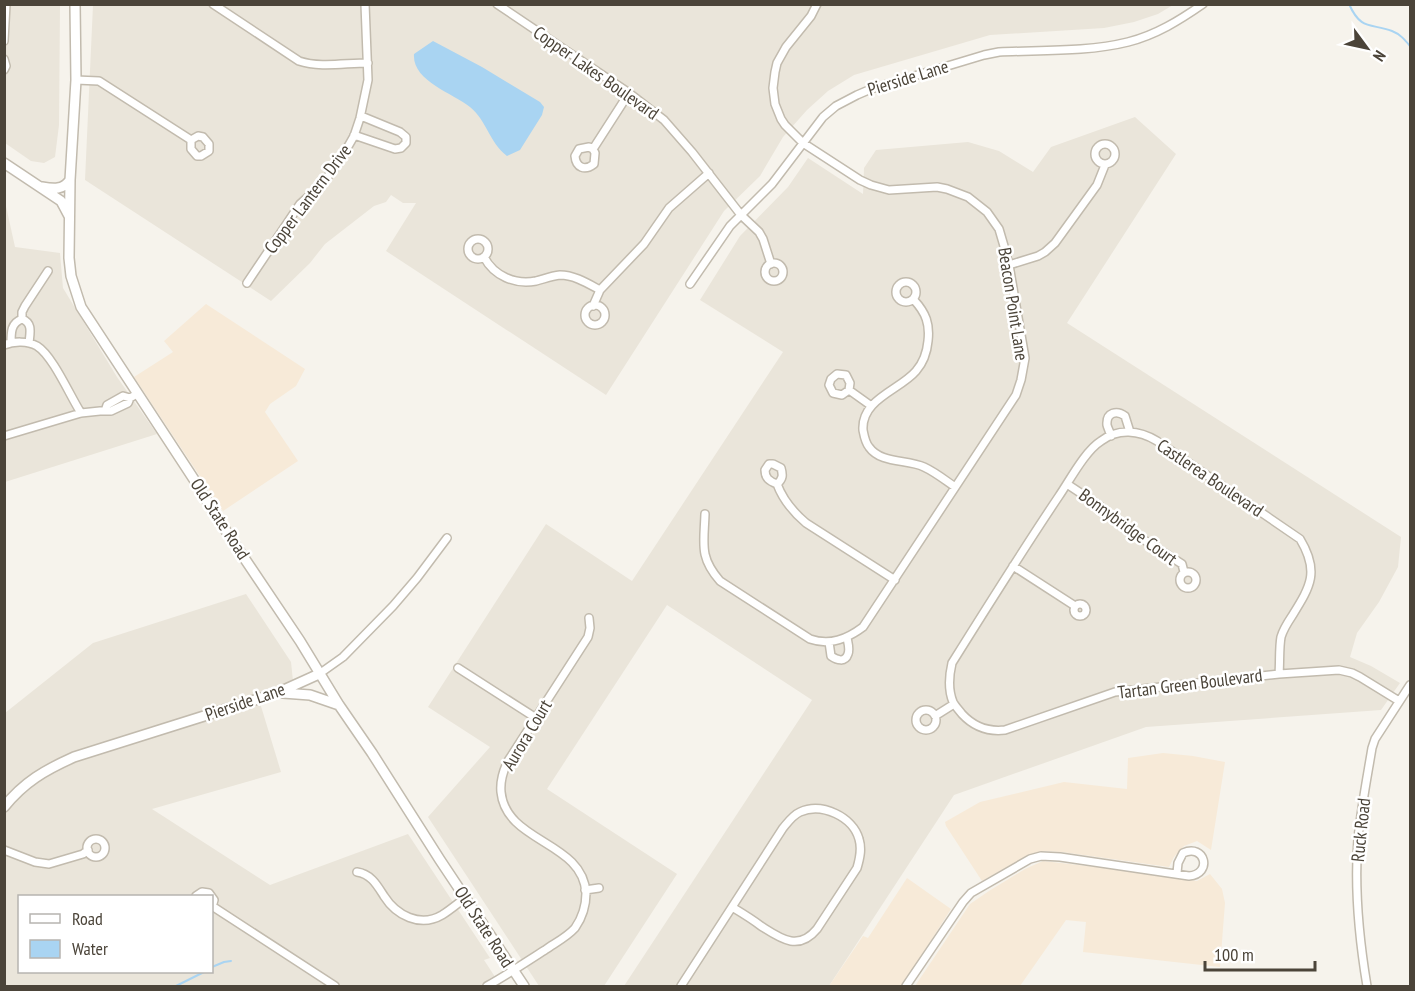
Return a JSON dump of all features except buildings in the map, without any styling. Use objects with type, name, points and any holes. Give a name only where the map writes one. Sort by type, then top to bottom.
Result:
[{"type":"street","points":[[4,42],[6,4]]},
{"type":"street","name":"Old State Road","points":[[75,4],[76,80],[70,180],[69,258],[71,276],[78,300],[134,396],[195,481],[524,987]]},
{"type":"street","points":[[213,4],[299,61],[320,64],[368,63]]},
{"type":"street","name":"Copper Lantern Drive","points":[[247,284],[300,204],[320,186],[338,164],[354,135],[368,80],[365,4]]},
{"type":"street","name":"Copper Lakes Boulevard","points":[[497,4],[629,93],[664,120],[741,214],[759,232],[771,264]]},
{"type":"street","name":"Beacon Point Lane","points":[[705,514],[705,559],[720,581],[810,639],[829,642],[847,638],[863,627],[895,580],[1016,394],[1021,380],[1025,358],[1009,265],[999,229],[987,212],[968,197],[937,187],[889,190],[870,186],[803,143],[781,119],[775,104],[774,80],[777,63],[805,25],[817,4]]},
{"type":"street","name":"Pierside Lane","points":[[690,284],[730,226],[772,184],[823,117],[836,106],[856,95],[999,52],[1097,48],[1131,41],[1175,23],[1203,4]]},
{"type":"street","points":[[4,59],[6,66],[4,70]]},
{"type":"street","points":[[76,80],[99,81],[191,140]]},
{"type":"street","points":[[593,149],[629,93]]},
{"type":"street","points":[[354,135],[395,149],[401,148],[406,143],[406,137],[400,132],[360,116]]},
{"type":"street","points":[[4,163],[61,201],[69,218]]},
{"type":"street","points":[[1009,265],[1038,256],[1055,243],[1097,185],[1105,165]]},
{"type":"street","points":[[593,306],[600,290],[645,244],[669,208],[709,173]]},
{"type":"street","points":[[36,185],[58,188],[66,186],[70,180]]},
{"type":"street","points":[[484,257],[492,269],[507,278],[526,282],[561,275],[579,279],[600,290]]},
{"type":"street","points":[[22,319],[25,306],[48,271]]},
{"type":"street","points":[[914,300],[928,320],[927,350],[917,370],[870,405],[863,426],[864,436],[869,447],[884,458],[909,462],[926,468],[955,487]]},
{"type":"street","points":[[22,319],[14,323],[8,344],[35,345],[49,359],[81,413]]},
{"type":"street","points":[[22,319],[30,327],[29,343]]},
{"type":"street","points":[[849,390],[870,405]]},
{"type":"street","points":[[6,433],[81,413],[111,411],[128,403],[134,396]]},
{"type":"street","points":[[935,716],[954,704],[949,682],[952,663],[1084,459],[1102,439],[1130,432],[1125,416],[1120,412],[1115,412],[1107,419],[1111,436]]},
{"type":"street","name":"Castlerea Boulevard","points":[[1130,432],[1144,434],[1157,441],[1300,539],[1310,561],[1312,575],[1303,600],[1281,635],[1279,674]]},
{"type":"street","points":[[777,484],[789,506],[806,523],[895,580]]},
{"type":"street","name":"Bonnybridge Court","points":[[1067,484],[1100,506],[1119,524],[1182,564],[1184,572]]},
{"type":"street","name":"Pierside Lane","points":[[4,807],[31,780],[74,757],[277,693],[319,674],[343,657],[393,606],[447,538]]},
{"type":"street","points":[[1013,566],[1075,606]]},
{"type":"street","name":"Aurora Court","points":[[585,890],[579,872],[571,861],[514,821],[504,804],[501,786],[505,767],[588,638],[589,618]]},
{"type":"street","points":[[829,642],[831,656],[841,660],[847,657],[849,651],[847,638]]},
{"type":"street","points":[[458,668],[536,718]]},
{"type":"street","name":"Tartan Green Boulevard","points":[[954,704],[968,721],[979,728],[999,731],[1115,692],[1279,674],[1339,670],[1360,677],[1399,701]]},
{"type":"street","name":"Ruck Road","points":[[1367,987],[1359,930],[1358,838],[1375,739],[1410,685]]},
{"type":"street","points":[[277,693],[310,695],[339,705]]},
{"type":"street","points":[[681,987],[732,907],[783,828],[796,814],[803,810],[828,810],[849,823],[856,832],[861,849],[857,868],[817,929],[808,937],[797,941],[783,939],[732,907]]},
{"type":"street","points":[[4,850],[35,862],[49,864],[83,854],[88,850]]},
{"type":"street","points":[[906,987],[963,902],[972,893],[1030,859],[1041,856],[1060,857],[1177,873]]},
{"type":"street","points":[[357,872],[364,873],[371,878],[396,911],[414,919],[426,920],[437,917],[465,898]]},
{"type":"street","points":[[487,987],[563,938],[575,927],[585,907],[585,890],[599,888]]},
{"type":"street","points":[[213,907],[335,987]]},
{"type":"shaded area","points":[[4,5],[60,5],[59,125],[55,157],[44,163],[31,161],[5,143]]},
{"type":"shaded area","points":[[93,5],[1173,5],[1158,14],[1134,22],[1104,28],[990,35],[854,75],[828,91],[783,137],[760,176],[724,211],[606,395],[386,251],[416,203],[403,203],[391,195],[386,202],[374,206],[325,244],[310,263],[271,301],[85,180]]},
{"type":"shaded area","points":[[1135,117],[1176,154],[1067,323],[1401,537],[1398,567],[1379,602],[1357,633],[1350,657],[1400,683],[1381,710],[1146,727],[954,795],[829,986],[624,986],[812,700],[667,605],[547,789],[677,874],[604,986],[539,986],[428,817],[490,747],[428,707],[546,524],[632,581],[783,352],[700,300],[740,236],[788,187],[808,158],[863,194],[864,168],[876,150],[968,142],[999,151],[1033,172],[1051,147]]},
{"type":"shaded area","points":[[4,197],[15,247],[60,253],[63,288],[117,377],[157,434],[5,482]]},
{"type":"shaded area","points":[[206,304],[305,369],[296,386],[270,404],[265,412],[298,461],[223,511],[134,377],[173,352],[164,341]]},
{"type":"shaded area","points":[[246,594],[291,662],[293,681],[257,693],[281,772],[152,809],[270,885],[408,834],[490,958],[484,960],[501,986],[5,986],[5,713],[93,643]]},
{"type":"shaded area","points":[[1163,753],[1225,762],[1211,850],[1197,841],[1184,846],[1169,867],[1042,851],[1027,856],[982,881],[946,826],[945,822],[980,802],[1064,782],[1127,789],[1128,758]]},
{"type":"shaded area","points":[[1043,861],[1197,881],[1210,874],[1222,889],[1225,903],[1220,967],[1083,952],[1086,922],[1066,920],[1020,986],[915,986],[970,904],[1025,869]]},
{"type":"shaded area","points":[[907,878],[951,909],[902,986],[829,986],[863,936],[868,938]]},
{"type":"water","points":[[433,41],[482,67],[540,102],[544,107],[542,115],[520,150],[507,156],[470,107],[426,79],[420,72],[415,63],[414,54]]},
{"type":"waterway","points":[[1349,4],[1353,13],[1362,22],[1395,32],[1410,46]]},
{"type":"waterway","points":[[213,967],[231,961]]},
{"type":"waterway","points":[[176,986],[202,973]]}]
